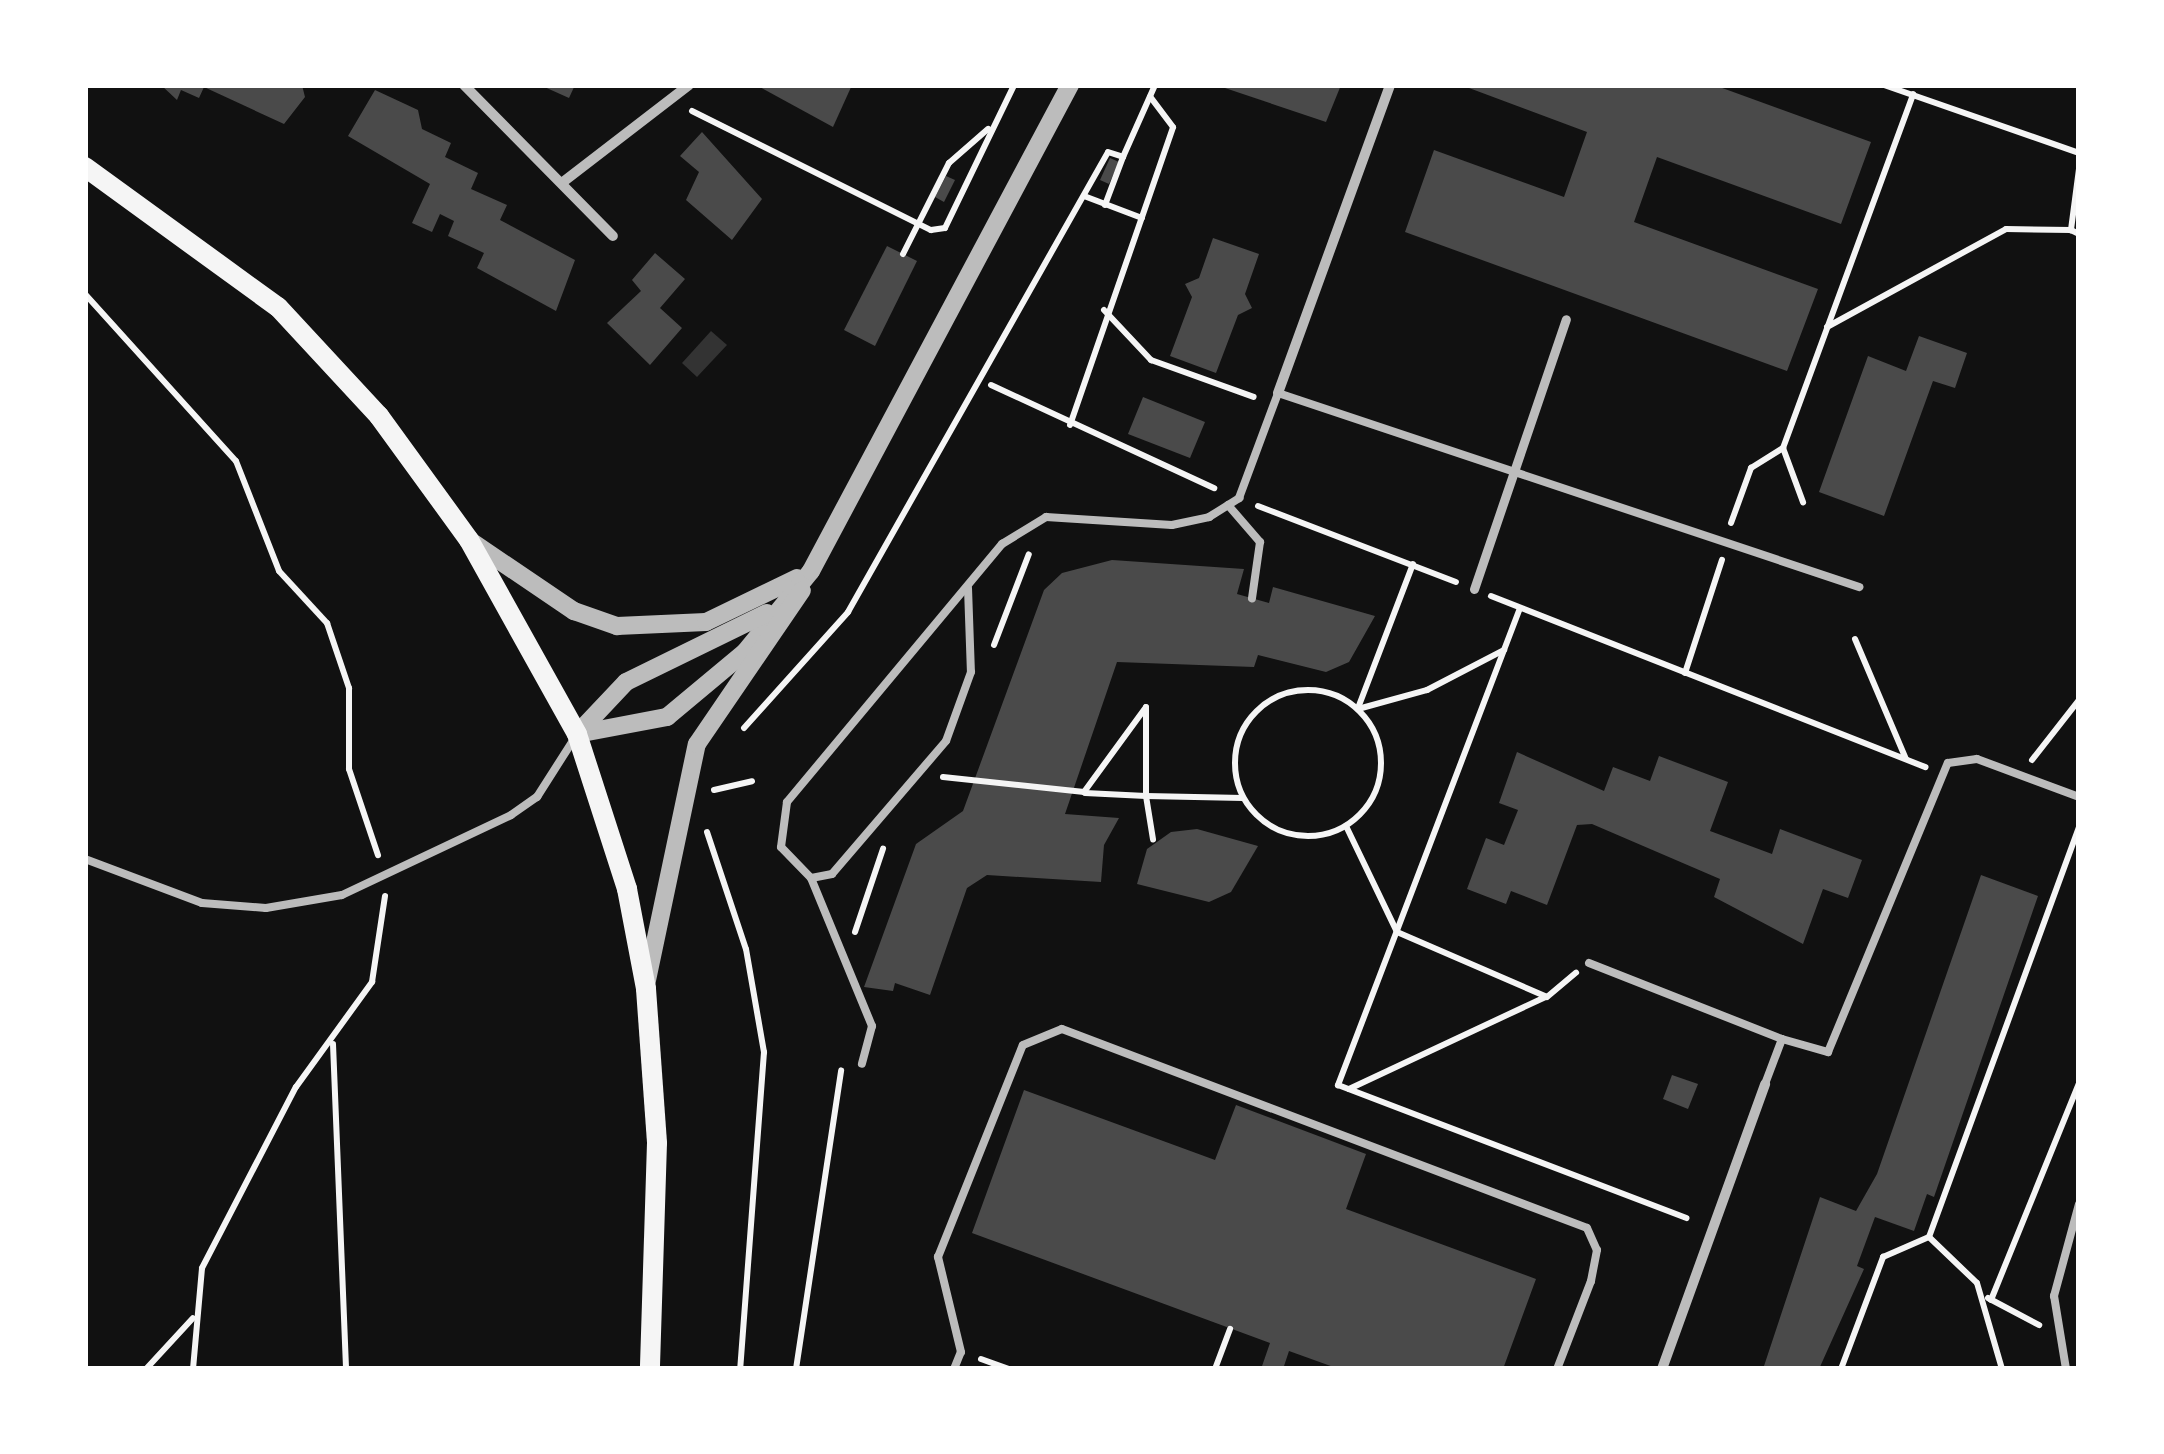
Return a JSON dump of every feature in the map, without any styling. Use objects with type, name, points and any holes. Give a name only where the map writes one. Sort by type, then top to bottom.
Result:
[{"type":"main road","points":[[85,166],[278,308],[379,416],[469,540],[577,734],[627,889],[646,989],[656,1144],[650,1369]]},
{"type":"street","points":[[464,85],[564,182],[613,236]]},
{"type":"street","points":[[564,182],[674,101],[689,85]]},
{"type":"street","points":[[646,989],[697,744],[758,665],[1070,85]]},
{"type":"street","points":[[1276,398],[1390,85]]},
{"type":"street","points":[[1474,589],[1566,319]]},
{"type":"street","points":[[469,540],[574,612],[663,630],[706,622],[811,571]]},
{"type":"street","points":[[577,734],[667,717],[745,652],[774,609],[811,571]]},
{"type":"street","points":[[577,734],[626,682],[774,609]]},
{"type":"street","points":[[1662,1369],[1764,1084]]},
{"type":"lane","points":[[862,1064],[872,1026],[810,878],[781,846],[787,802],[1002,544],[1046,516],[1172,525],[1228,505],[1239,498],[1276,398],[1860,587]]},
{"type":"lane","points":[[1228,505],[1260,542],[1252,598]]},
{"type":"lane","points":[[810,878],[832,874],[946,740],[971,672],[968,588]]},
{"type":"lane","points":[[85,858],[172,896],[233,906],[300,905],[386,879],[537,797],[577,734]]},
{"type":"lane","points":[[1589,963],[1782,1039],[1828,1052],[1940,772],[1978,759],[2079,796]]},
{"type":"lane","points":[[954,1369],[961,1352],[938,1258],[1023,1045],[1062,1029],[1587,1228],[1597,1250],[1591,1281],[1557,1369]]},
{"type":"lane","points":[[1764,1084],[1782,1039]]},
{"type":"lane","points":[[2066,1369],[2059,1336],[2058,1263],[2079,1204]]},
{"type":"path","points":[[674,101],[918,223],[944,228],[1014,85]]},
{"type":"path","points":[[1105,205],[1155,85]]},
{"type":"path","points":[[1884,85],[2079,154]]},
{"type":"path","points":[[1729,530],[1751,468],[1782,448],[1913,94]]},
{"type":"path","points":[[1070,425],[1104,309],[1142,218],[1173,127],[1150,96]]},
{"type":"path","points":[[903,254],[949,163],[992,124]]},
{"type":"path","points":[[729,746],[848,612],[1108,152],[1123,157]]},
{"type":"path","points":[[1827,327],[2006,229],[2075,232],[2079,169]]},
{"type":"path","points":[[1084,196],[1142,218]]},
{"type":"path","points":[[85,294],[236,462],[278,571],[328,623],[349,688],[349,769],[386,879],[382,956],[228,1211],[192,1318],[192,1369]]},
{"type":"path","points":[[1104,309],[1151,360],[1276,398]]},
{"type":"path","points":[[1782,448],[1803,502]]},
{"type":"path","points":[[1242,518],[1252,504]]},
{"type":"path","points":[[990,656],[1035,546]]},
{"type":"path","points":[[1685,673],[1722,559]]},
{"type":"path","points":[[1358,710],[1413,564]]},
{"type":"path","points":[[1688,1218],[1338,1084],[1520,608],[1940,772]]},
{"type":"path","points":[[1855,639],[1907,760]]},
{"type":"path","points":[[1358,710],[1372,727],[1381,770],[1346,826],[1313,836],[1279,831],[1244,798],[1235,755],[1254,713],[1295,691],[1358,710],[1428,690],[1504,650]]},
{"type":"path","points":[[2017,774],[2079,700]]},
{"type":"path","points":[[1084,792],[1146,707],[1146,796],[1153,839]]},
{"type":"path","points":[[930,789],[952,766]]},
{"type":"path","points":[[703,792],[710,776]]},
{"type":"path","points":[[942,777],[1084,792],[1244,798]]},
{"type":"path","points":[[704,811],[746,949],[764,1052],[740,1369]]},
{"type":"path","points":[[1346,826],[1397,932],[1546,997]]},
{"type":"path","points":[[1841,1369],[1883,1257],[1929,1237],[2079,828]]},
{"type":"path","points":[[845,962],[886,839]]},
{"type":"path","points":[[1348,1089],[1546,997],[1589,963]]},
{"type":"path","points":[[335,1038],[346,1369]]},
{"type":"path","points":[[796,1369],[831,1090],[843,1064]]},
{"type":"path","points":[[1991,1300],[2079,1083]]},
{"type":"path","points":[[1929,1237],[1982,1295],[2059,1336]]},
{"type":"path","points":[[1982,1295],[2002,1369]]},
{"type":"path","points":[[146,1369],[192,1318]]},
{"type":"path","points":[[1214,1369],[1230,1328]]},
{"type":"shaded area","points":[[711,331],[727,345],[697,377],[682,363]]},
{"type":"building","points":[[161,85],[302,85],[305,97],[284,124],[204,87],[199,98],[181,90],[177,100]]},
{"type":"building","points":[[540,85],[575,85],[569,98]]},
{"type":"building","points":[[756,85],[852,85],[833,127]]},
{"type":"building","points":[[1216,85],[1341,85],[1326,122]]},
{"type":"building","points":[[1461,85],[1714,85],[1871,142],[1841,224],[1657,157],[1634,222],[1818,289],[1787,371],[1405,232],[1434,150],[1564,197],[1587,132]]},
{"type":"building","points":[[375,90],[418,110],[422,129],[451,143],[445,157],[478,173],[471,189],[507,205],[500,220],[575,260],[556,311],[477,268],[484,253],[448,236],[454,221],[440,214],[432,232],[412,223],[430,184],[348,136]]},
{"type":"building","points":[[702,132],[762,199],[732,240],[686,200],[699,172],[680,156]]},
{"type":"building","points":[[1110,158],[1119,162],[1109,184],[1100,180]]},
{"type":"building","points":[[946,176],[955,180],[944,202],[935,197]]},
{"type":"building","points":[[1213,238],[1259,254],[1245,294],[1252,308],[1238,315],[1216,373],[1170,356],[1192,297],[1185,284],[1199,278]]},
{"type":"building","points":[[887,246],[917,261],[875,346],[844,330]]},
{"type":"building","points":[[655,253],[685,279],[660,308],[682,328],[650,365],[607,323],[641,291],[632,280]]},
{"type":"building","points":[[1919,336],[1967,353],[1955,388],[1933,381],[1884,516],[1819,492],[1868,356],[1906,371]]},
{"type":"building","points":[[1143,397],[1205,422],[1190,458],[1128,434]]},
{"type":"building","points":[[1112,560],[1244,569],[1237,594],[1269,603],[1273,587],[1375,616],[1349,662],[1326,672],[1258,655],[1254,667],[1117,662],[1065,814],[1119,818],[1104,845],[1101,882],[987,875],[967,888],[930,995],[895,983],[893,991],[864,987],[916,844],[963,811],[1044,590],[1062,573]]},
{"type":"building","points":[[1517,752],[1604,791],[1613,767],[1650,781],[1659,756],[1728,782],[1710,831],[1772,854],[1780,829],[1862,860],[1848,898],[1823,889],[1803,944],[1714,897],[1720,879],[1592,824],[1577,825],[1547,905],[1511,891],[1506,904],[1467,889],[1486,838],[1504,845],[1518,810],[1499,803]]},
{"type":"building","points":[[1197,829],[1258,846],[1231,892],[1209,902],[1137,884],[1147,849],[1171,832]]},
{"type":"building","points":[[1981,875],[2038,896],[1934,1197],[1927,1194],[1914,1231],[1875,1217],[1857,1266],[1864,1269],[1819,1369],[1763,1369],[1820,1197],[1856,1211],[1877,1174]]},
{"type":"building","points":[[1672,1075],[1698,1084],[1688,1109],[1663,1099]]},
{"type":"building","points":[[1024,1090],[1215,1160],[1236,1105],[1366,1154],[1346,1209],[1536,1279],[1503,1369],[1339,1369],[1289,1351],[1283,1369],[1261,1369],[1270,1343],[972,1233]]}]
